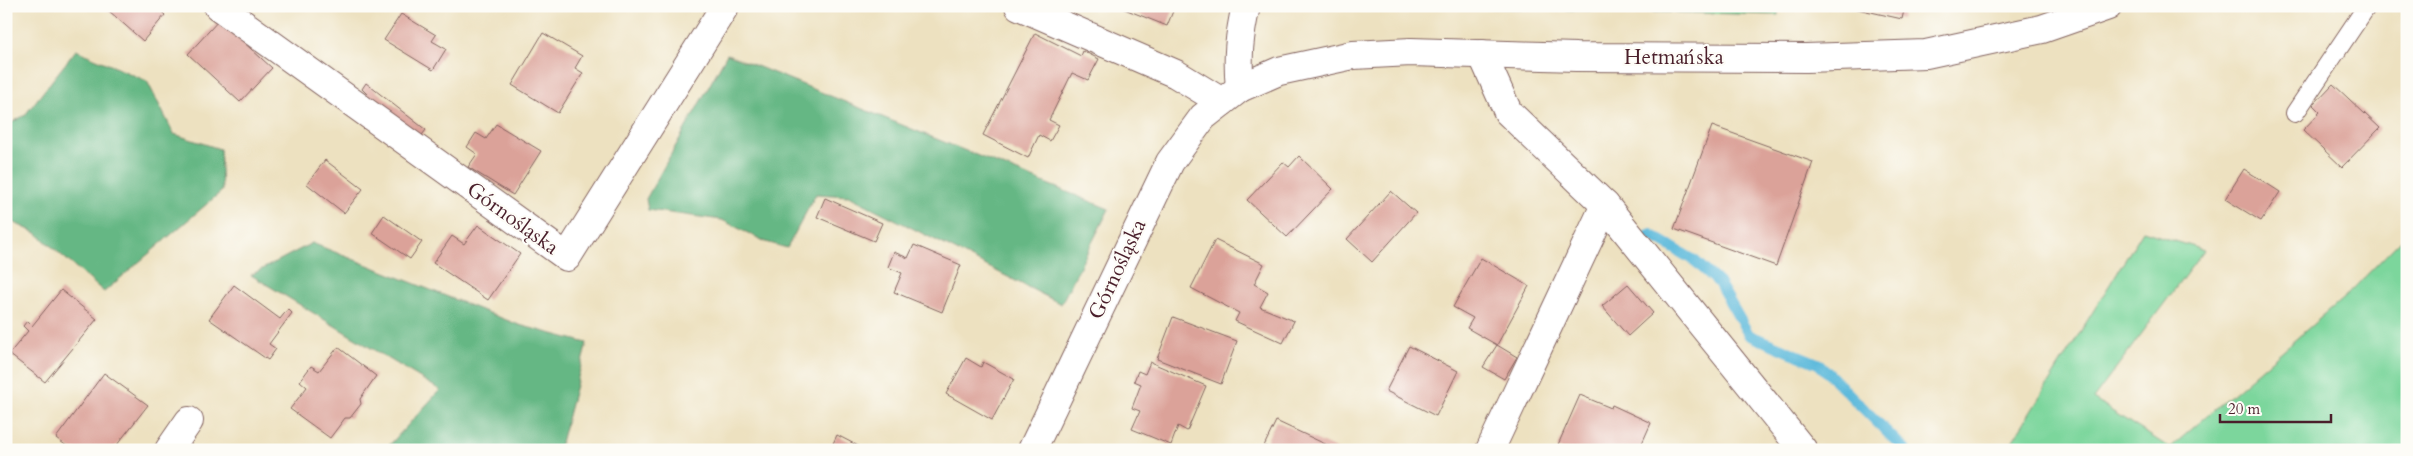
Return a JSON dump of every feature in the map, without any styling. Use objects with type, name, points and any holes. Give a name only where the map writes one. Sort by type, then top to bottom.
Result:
[{"type":"street","name":"Górnośląska","points":[[218,6],[567,257],[725,6]]},
{"type":"street","points":[[1019,6],[1176,74],[1231,95],[1240,31],[1246,6]]},
{"type":"street","name":"Hetmańska","points":[[1231,95],[1279,71],[1352,55],[1410,52],[1576,57],[1806,58],[1926,54],[2042,29],[2108,6]]},
{"type":"street","points":[[1482,54],[1508,112],[1605,205],[1803,450]]},
{"type":"street","name":"Górnośląska","points":[[1032,450],[1170,162],[1203,117],[1231,95]]},
{"type":"street","points":[[1490,450],[1605,205]]},
{"type":"street","points":[[169,450],[189,422]]},
{"type":"lane","points":[[2295,113],[2367,6]]},
{"type":"green space","points":[[1422,6],[1778,6],[1778,15]]},
{"type":"green space","points":[[76,50],[147,81],[174,134],[220,149],[222,191],[104,292],[36,233],[6,219],[6,126],[25,115]]},
{"type":"green space","points":[[727,54],[1109,209],[1061,304],[849,196],[816,194],[787,248],[766,242],[722,220],[648,210],[646,199]]},
{"type":"green space","points":[[2143,231],[2204,250],[2093,399],[2170,448],[2348,294],[2407,234],[2407,450],[2007,450]]},
{"type":"green space","points":[[312,243],[519,325],[587,343],[559,450],[385,450],[440,390],[251,275]]},
{"type":"building","points":[[112,6],[155,6],[165,15],[143,41],[108,10]]},
{"type":"building","points":[[1123,6],[1175,6],[1167,26],[1122,8]]},
{"type":"building","points":[[1844,6],[1905,6],[1902,19]]},
{"type":"building","points":[[401,14],[436,35],[432,41],[446,49],[433,70],[384,40]]},
{"type":"building","points":[[219,20],[272,68],[240,102],[188,54]]},
{"type":"building","points":[[543,33],[582,56],[575,68],[583,73],[558,113],[512,85]]},
{"type":"building","points":[[1035,33],[1081,56],[1083,51],[1099,59],[1088,80],[1072,73],[1049,120],[1059,125],[1050,141],[1039,135],[1028,158],[983,135]]},
{"type":"building","points":[[366,83],[426,130],[412,148],[358,105],[367,94],[362,89]]},
{"type":"building","points":[[2333,84],[2380,128],[2342,167],[2303,130],[2320,112],[2313,105]]},
{"type":"building","points":[[496,124],[541,151],[513,195],[468,167],[477,154],[467,147],[476,133],[486,139]]},
{"type":"building","points":[[1712,126],[1813,162],[1776,266],[1674,229]]},
{"type":"building","points":[[1299,156],[1333,189],[1287,237],[1247,200],[1283,162],[1289,167]]},
{"type":"building","points":[[325,160],[363,189],[344,213],[307,184]]},
{"type":"building","points":[[2244,169],[2280,192],[2261,221],[2225,199]]},
{"type":"building","points":[[1391,191],[1416,213],[1372,262],[1347,239]]},
{"type":"building","points":[[825,198],[882,223],[874,241],[817,217]]},
{"type":"building","points":[[384,215],[422,242],[410,259],[372,233]]},
{"type":"building","points":[[478,225],[520,254],[488,300],[433,263],[452,236],[464,244]]},
{"type":"building","points":[[1215,240],[1264,264],[1254,284],[1268,292],[1260,307],[1294,321],[1283,343],[1235,321],[1239,313],[1191,288]]},
{"type":"building","points":[[914,245],[961,265],[942,312],[894,292],[902,273],[888,267],[894,252],[908,258]]},
{"type":"building","points":[[1481,258],[1529,286],[1497,345],[1467,328],[1473,318],[1453,307]]},
{"type":"building","points":[[1628,284],[1653,313],[1628,336],[1602,306]]},
{"type":"building","points":[[234,285],[280,319],[288,309],[292,313],[269,344],[276,349],[268,360],[209,319]]},
{"type":"building","points":[[61,290],[97,319],[45,382],[9,354],[28,331],[23,326],[27,321],[32,326]]},
{"type":"building","points":[[1173,317],[1237,341],[1221,384],[1157,359]]},
{"type":"building","points":[[1497,345],[1517,357],[1504,379],[1483,367]]},
{"type":"building","points":[[1409,346],[1458,371],[1436,416],[1386,391]]},
{"type":"building","points":[[338,347],[376,376],[360,399],[361,404],[350,418],[345,418],[330,438],[290,409],[307,387],[300,381],[311,366],[319,371]]},
{"type":"building","points":[[966,358],[981,367],[983,362],[1014,379],[992,420],[946,394]]},
{"type":"building","points":[[1150,362],[1206,386],[1187,431],[1178,426],[1171,445],[1132,429],[1140,411],[1132,408],[1141,384],[1134,381],[1138,371],[1145,374]]},
{"type":"building","points":[[104,373],[148,405],[113,450],[72,450],[56,438]]},
{"type":"building","points":[[1580,395],[1611,408],[1612,405],[1651,423],[1639,450],[1563,450],[1557,447]]},
{"type":"building","points":[[1276,421],[1338,450],[1273,450],[1264,446]]},
{"type":"building","points":[[837,435],[866,450],[830,450]]},
{"type":"waterway","points":[[1650,234],[1695,261],[1719,283],[1749,335],[1819,364],[1905,450]]}]
